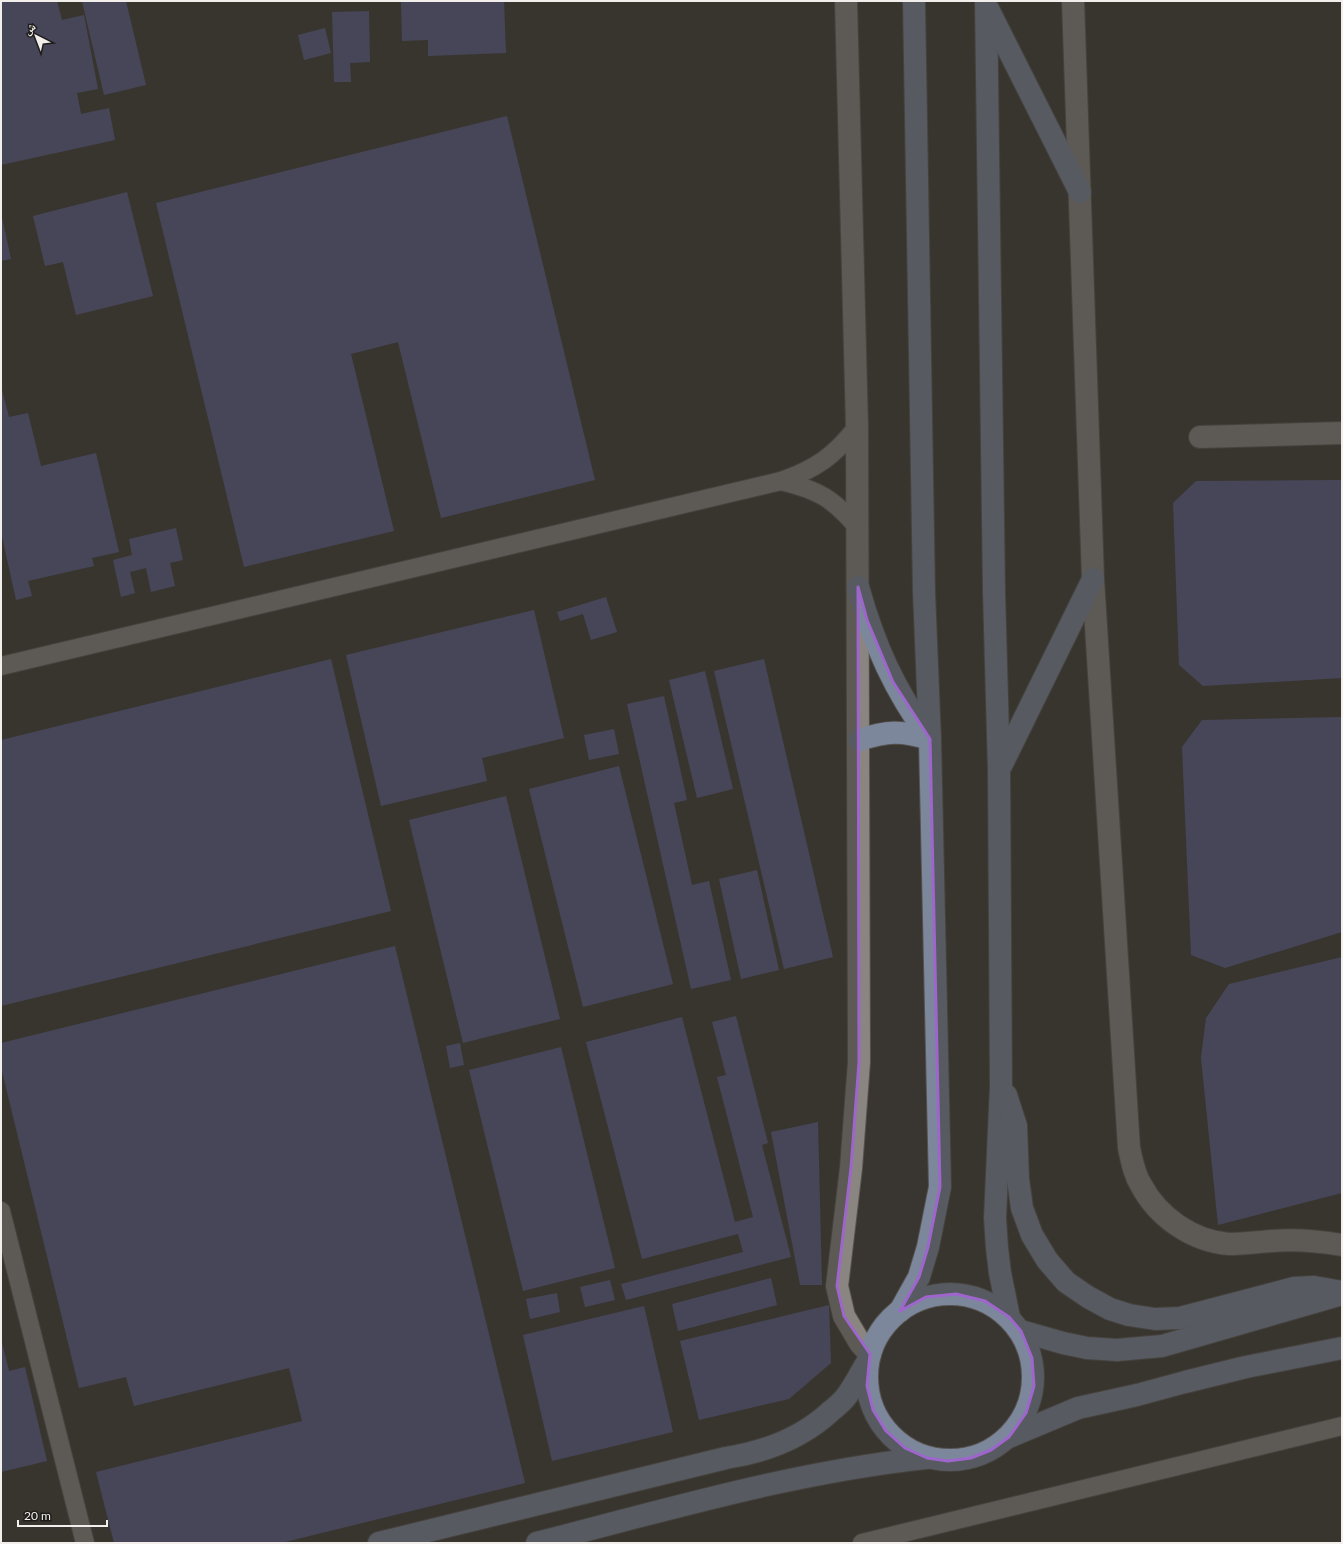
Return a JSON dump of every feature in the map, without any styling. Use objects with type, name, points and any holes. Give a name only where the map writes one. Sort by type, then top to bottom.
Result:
[{"type":"main road","points":[[900,1311],[918,1277],[928,1247],[940,1187],[930,739],[924,584],[914,1]]},
{"type":"main road","points":[[986,3],[1080,192]]},
{"type":"main road","points":[[986,3],[998,771],[1001,1086],[995,1218],[997,1248],[1015,1324],[1032,1358],[1034,1386],[1026,1413],[1009,1437]]},
{"type":"main road","points":[[998,771],[1093,579]]},
{"type":"main road","points":[[858,587],[867,620],[887,670],[910,712],[930,739]]},
{"type":"main road","points":[[859,740],[876,734],[894,732],[912,733],[930,739]]},
{"type":"main road","points":[[1001,1086],[1016,1126],[1018,1179],[1022,1208],[1032,1235],[1047,1260],[1066,1282],[1088,1297],[1110,1308],[1129,1315],[1155,1319],[1180,1318],[1294,1288],[1314,1287],[1342,1293]]},
{"type":"main road","points":[[379,1543],[773,1447],[797,1436],[823,1418],[844,1398],[869,1358],[881,1330],[900,1311],[926,1297],[956,1294],[985,1301],[1015,1324],[1063,1343],[1087,1348],[1117,1350],[1162,1346],[1342,1293]]},
{"type":"main road","points":[[537,1543],[795,1478],[882,1462],[927,1458],[948,1461],[971,1458],[991,1450],[1009,1437],[1078,1408],[1137,1395],[1246,1367],[1342,1348]]},
{"type":"main road","points":[[869,1358],[867,1386],[873,1410],[886,1431],[904,1448],[927,1458]]},
{"type":"street","points":[[846,1],[858,427],[859,1062],[851,1168],[837,1286],[844,1316],[869,1358]]},
{"type":"street","points":[[1073,1],[1093,579],[1129,1148],[1133,1166],[1140,1185],[1151,1201],[1164,1215],[1178,1226],[1193,1234],[1227,1244],[1298,1240],[1342,1245]]},
{"type":"street","points":[[1200,437],[1342,433]]},
{"type":"lane","points":[[1,666],[780,481],[803,473],[824,461],[842,446],[858,427]]},
{"type":"lane","points":[[780,481],[803,486],[824,496],[843,510],[858,528]]},
{"type":"lane","points":[[1,1211],[85,1543]]},
{"type":"lane","points":[[862,1543],[1342,1426]]},
{"type":"highlighted area","points":[[858,587],[867,620],[893,682],[930,739],[940,1187],[928,1247],[919,1277],[900,1311],[926,1297],[956,1294],[985,1301],[1009,1317],[1021,1331],[1032,1358],[1034,1386],[1026,1413],[1009,1437],[991,1450],[971,1458],[948,1461],[927,1458],[905,1448],[886,1431],[873,1410],[867,1386],[870,1354],[844,1316],[837,1286],[851,1168],[859,1062]]},
{"type":"building","points":[[1,1],[57,1],[62,20],[84,15],[98,89],[77,93],[81,114],[109,108],[115,140],[1,165]]},
{"type":"building","points":[[82,1],[126,1],[146,85],[104,95]]},
{"type":"building","points":[[401,1],[504,1],[506,53],[428,56],[428,40],[402,41]]},
{"type":"building","points":[[369,11],[370,62],[350,63],[351,82],[334,82],[332,12]]},
{"type":"building","points":[[325,28],[331,53],[304,60],[298,35]]},
{"type":"building","points":[[507,116],[595,480],[441,518],[398,342],[351,354],[394,531],[244,567],[156,203]]},
{"type":"building","points":[[127,192],[153,296],[76,315],[63,262],[45,266],[33,216]]},
{"type":"building","points":[[1,213],[11,259],[1,261]]},
{"type":"building","points":[[1,386],[9,417],[28,413],[41,466],[96,453],[119,552],[92,558],[94,566],[28,581],[32,596],[16,600],[1,532]]},
{"type":"building","points":[[1342,480],[1342,678],[1203,686],[1179,665],[1173,503],[1196,481]]},
{"type":"building","points":[[176,528],[183,560],[170,563],[175,586],[151,592],[146,568],[130,572],[135,593],[121,597],[113,560],[132,555],[129,539]]},
{"type":"building","points":[[606,597],[617,632],[591,640],[583,614],[560,621],[557,612]]},
{"type":"building","points":[[534,610],[564,738],[482,758],[487,781],[381,806],[346,655]]},
{"type":"building","points":[[331,659],[391,911],[1,1006],[1,740]]},
{"type":"building","points":[[764,659],[833,957],[784,969],[714,671]]},
{"type":"building","points":[[705,671],[733,789],[697,798],[669,680]]},
{"type":"building","points":[[664,696],[687,800],[674,803],[692,885],[709,881],[731,980],[691,989],[627,704]]},
{"type":"building","points":[[1342,717],[1342,932],[1225,968],[1191,955],[1182,747],[1202,720]]},
{"type":"building","points":[[614,729],[619,754],[589,760],[584,735]]},
{"type":"building","points":[[619,766],[673,984],[583,1007],[529,789]]},
{"type":"building","points":[[506,796],[560,1019],[463,1043],[409,820]]},
{"type":"building","points":[[757,870],[779,970],[741,979],[719,879]]},
{"type":"building","points":[[395,946],[525,1483],[281,1543],[114,1543],[96,1472],[302,1421],[289,1368],[134,1406],[126,1377],[79,1388],[1,1067],[1,1043]]},
{"type":"building","points":[[1342,957],[1342,1193],[1218,1225],[1201,1058],[1206,1018],[1229,984]]},
{"type":"building","points":[[736,1016],[768,1143],[762,1145],[791,1257],[626,1300],[621,1284],[743,1252],[738,1234],[642,1259],[586,1042],[682,1017],[735,1222],[753,1217],[717,1077],[726,1075],[712,1022]]},
{"type":"building","points":[[460,1043],[464,1065],[450,1068],[446,1046]]},
{"type":"building","points":[[561,1047],[615,1268],[523,1291],[469,1070]]},
{"type":"building","points":[[818,1122],[822,1285],[800,1285],[771,1132]]},
{"type":"building","points":[[771,1278],[777,1305],[678,1331],[672,1304]]},
{"type":"building","points":[[610,1280],[615,1300],[585,1307],[580,1287]]},
{"type":"building","points":[[557,1293],[560,1312],[530,1319],[526,1299]]},
{"type":"building","points":[[829,1305],[831,1363],[789,1399],[699,1420],[680,1341]]},
{"type":"building","points":[[644,1306],[673,1432],[552,1461],[523,1335]]},
{"type":"building","points":[[1,1339],[9,1371],[25,1367],[47,1461],[1,1472]]}]
